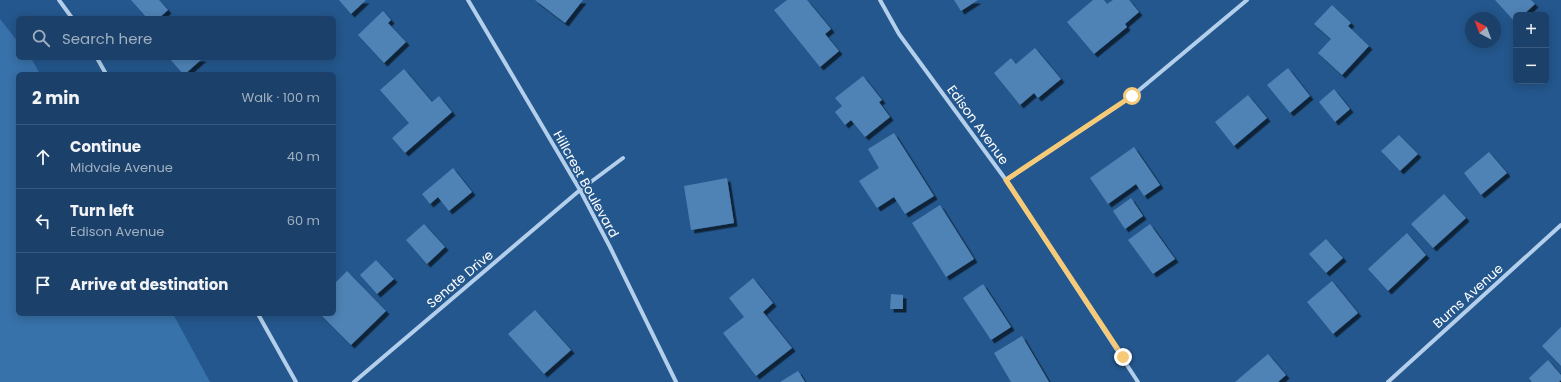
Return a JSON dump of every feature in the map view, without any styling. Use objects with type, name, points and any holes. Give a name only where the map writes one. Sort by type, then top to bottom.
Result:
[{"type":"street","points":[[59,0],[71,16]]},
{"type":"street","name":"Hillcrest Boulevard","points":[[468,0],[580,190],[676,382]]},
{"type":"street","name":"Edison Avenue","points":[[880,0],[899,34],[1006,180],[1138,382]]},
{"type":"street","points":[[1006,180],[1132,96],[1247,0]]},
{"type":"street","points":[[98,60],[105,72]]},
{"type":"street","name":"Senate Drive","points":[[354,382],[580,190],[623,158]]},
{"type":"street","name":"Burns Avenue","points":[[1388,382],[1561,225]]},
{"type":"street","points":[[259,316],[296,382]]},
{"type":"shaded area","points":[[0,19],[16,39],[16,60],[32,60],[39,72],[16,72],[16,316],[174,316],[210,382],[0,382]]},
{"type":"building","points":[[131,0],[159,0],[168,10],[161,16],[145,16]]},
{"type":"building","points":[[339,0],[366,0],[351,14]]},
{"type":"building","points":[[535,0],[583,0],[565,23]]},
{"type":"building","points":[[787,0],[807,0],[831,29],[825,34],[839,51],[820,67],[774,10]]},
{"type":"building","points":[[954,0],[978,0],[961,11]]},
{"type":"building","points":[[1093,0],[1104,0],[1107,4],[1113,0],[1129,0],[1139,12],[1125,24],[1127,27],[1094,54],[1067,22]]},
{"type":"building","points":[[1495,0],[1531,0],[1535,4],[1526,12],[1513,12],[1513,20]]},
{"type":"building","points":[[1332,5],[1351,23],[1348,26],[1369,46],[1342,75],[1318,53],[1331,39],[1314,24]]},
{"type":"building","points":[[383,11],[391,20],[388,23],[406,42],[384,63],[358,35]]},
{"type":"building","points":[[1035,48],[1061,79],[1038,98],[1034,93],[1020,105],[994,73],[1011,58],[1016,64]]},
{"type":"building","points":[[171,60],[201,60],[187,72],[181,72]]},
{"type":"building","points":[[1288,68],[1310,96],[1290,113],[1267,85]]},
{"type":"building","points":[[404,69],[432,102],[439,96],[452,112],[405,153],[392,138],[409,123],[380,90]]},
{"type":"building","points":[[863,76],[882,100],[879,102],[890,117],[865,137],[851,120],[845,125],[835,112],[842,106],[835,98]]},
{"type":"building","points":[[1334,89],[1350,109],[1335,122],[1319,102]]},
{"type":"building","points":[[1248,95],[1267,118],[1234,146],[1215,122]]},
{"type":"building","points":[[894,133],[934,196],[905,214],[894,197],[877,208],[859,181],[879,168],[868,149]]},
{"type":"building","points":[[1399,135],[1418,154],[1400,171],[1381,151]]},
{"type":"building","points":[[1134,147],[1160,185],[1144,196],[1136,184],[1108,204],[1090,178]]},
{"type":"building","points":[[1489,152],[1507,173],[1481,195],[1464,173]]},
{"type":"building","points":[[453,168],[472,192],[449,211],[438,197],[430,204],[422,194]]},
{"type":"building","points":[[727,178],[734,223],[691,230],[684,186]]},
{"type":"building","points":[[1444,194],[1466,218],[1433,248],[1411,224]]},
{"type":"building","points":[[1131,198],[1143,216],[1125,229],[1113,211]]},
{"type":"building","points":[[940,205],[974,259],[946,277],[912,223]]},
{"type":"building","points":[[424,224],[445,247],[427,264],[406,240]]},
{"type":"building","points":[[1150,224],[1175,259],[1153,274],[1128,240]]},
{"type":"building","points":[[1407,233],[1426,255],[1388,291],[1368,269]]},
{"type":"building","points":[[1326,239],[1343,258],[1326,273],[1309,254]]},
{"type":"building","points":[[376,260],[394,279],[377,294],[360,275]]},
{"type":"building","points":[[347,271],[386,311],[351,345],[322,316],[336,316],[336,282]]},
{"type":"building","points":[[753,278],[773,303],[763,312],[792,348],[756,376],[723,333],[744,317],[729,298]]},
{"type":"building","points":[[1332,281],[1358,313],[1333,334],[1307,302]]},
{"type":"building","points":[[983,284],[1011,327],[991,340],[963,298]]},
{"type":"building","points":[[891,294],[903,295],[903,309],[890,309]]},
{"type":"building","points":[[535,310],[571,350],[544,374],[508,334]]},
{"type":"building","points":[[1561,327],[1561,366],[1542,346]]},
{"type":"building","points":[[1022,336],[1049,382],[1011,382],[994,353]]},
{"type":"building","points":[[1268,354],[1286,375],[1278,382],[1235,382]]},
{"type":"building","points":[[1548,360],[1561,375],[1561,380],[1559,382],[1532,382],[1529,378]]},
{"type":"building","points":[[798,371],[805,382],[780,382]]},
{"type":"route","points":[[1123,357],[1006,180],[1132,96]]}]
